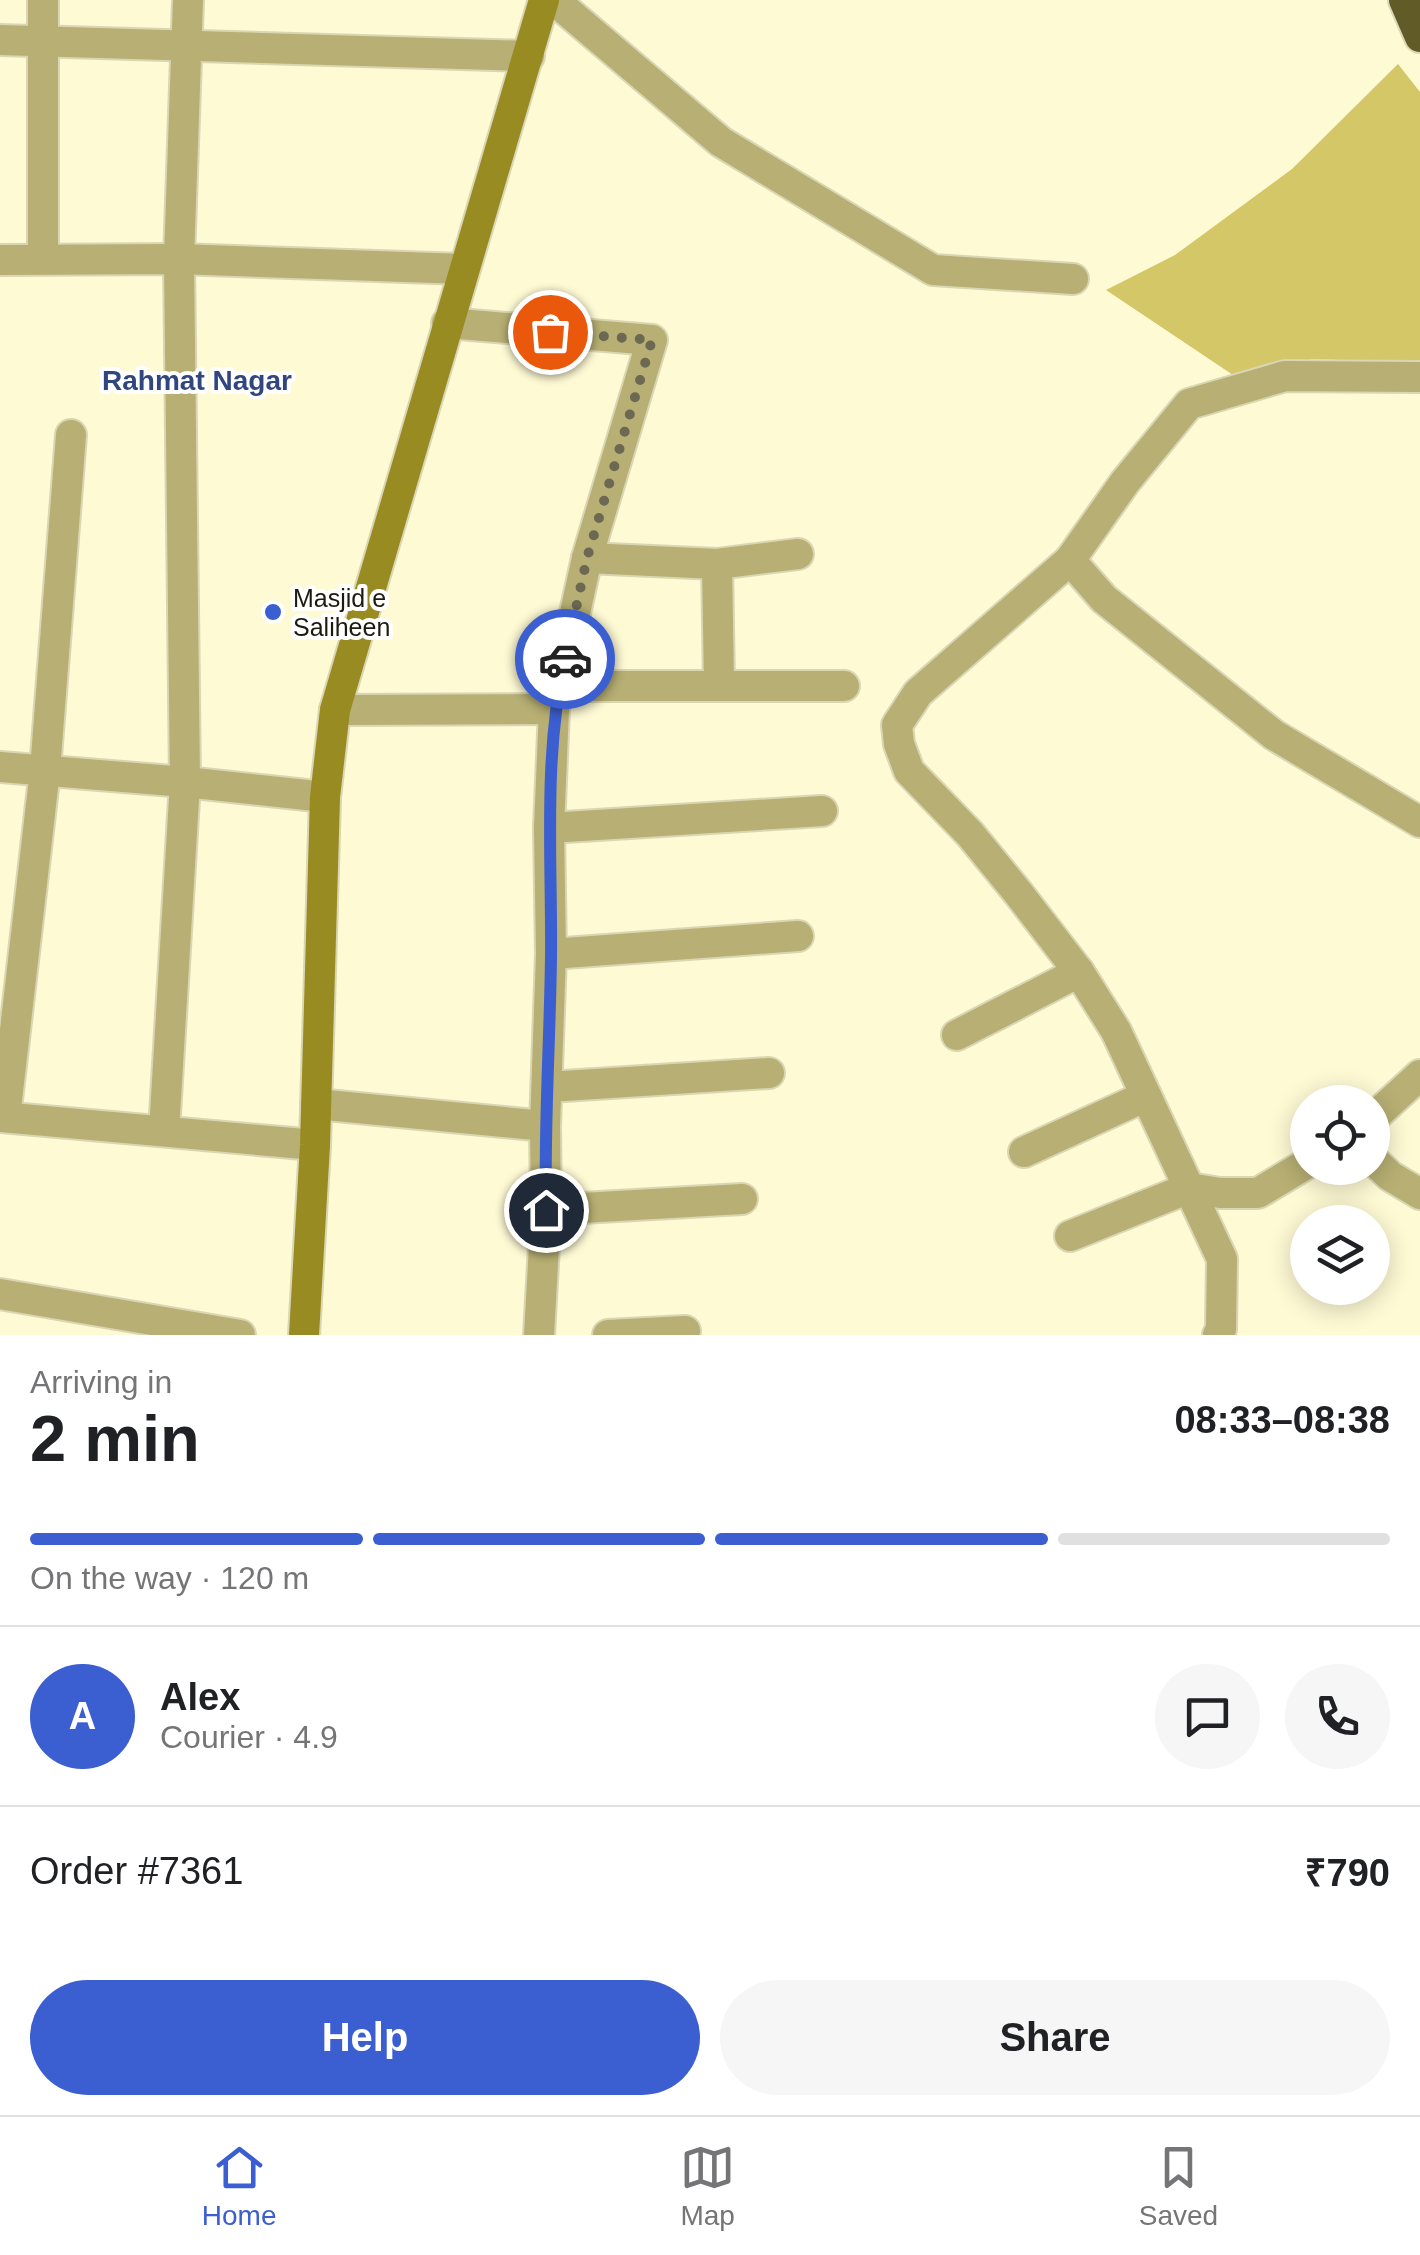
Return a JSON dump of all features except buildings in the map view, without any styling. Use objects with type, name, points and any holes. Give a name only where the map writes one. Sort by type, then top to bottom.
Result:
[{"type":"highway","points":[[1404,0],[1420,37]]},
{"type":"street","points":[[42,0],[44,258]]},
{"type":"street","points":[[164,1131],[185,782],[180,259],[188,0]]},
{"type":"street","points":[[304,1335],[315,1146],[324,797],[334,710],[544,0]]},
{"type":"street","points":[[554,0],[721,142],[933,270],[1073,280]]},
{"type":"street","points":[[1391,0],[1420,57]]},
{"type":"street","points":[[0,40],[530,56]]},
{"type":"street","points":[[0,260],[180,259],[464,270]]},
{"type":"street","points":[[447,323],[652,340],[587,558],[556,698],[549,828],[546,1210],[539,1335]]},
{"type":"street","points":[[1218,1335],[1222,1259],[1116,1031],[1078,972],[970,834],[908,771],[897,725],[918,694],[1070,560],[1125,482],[1189,404],[1285,376],[1420,376]]},
{"type":"street","points":[[71,435],[44,770],[2,1117],[315,1146]]},
{"type":"street","points":[[587,558],[716,564],[798,554]]},
{"type":"street","points":[[1070,560],[1104,598],[1274,735],[1420,822]]},
{"type":"street","points":[[716,564],[719,684]]},
{"type":"street","points":[[334,710],[719,684],[844,686]]},
{"type":"street","points":[[0,767],[324,797]]},
{"type":"street","points":[[549,828],[822,812]]},
{"type":"street","points":[[551,954],[798,936]]},
{"type":"street","points":[[957,1035],[1078,972]]},
{"type":"street","points":[[548,1087],[769,1072]]},
{"type":"street","points":[[1390,1102],[1420,1075]]},
{"type":"street","points":[[1024,1152],[1146,1096]]},
{"type":"street","points":[[316,1104],[544,1126]]},
{"type":"street","points":[[1070,1236],[1189,1188],[1220,1193],[1258,1192],[1290,1173]]},
{"type":"street","points":[[1390,1176],[1420,1194]]},
{"type":"street","points":[[546,1210],[742,1198]]},
{"type":"street","points":[[0,1294],[181,1331],[240,1335]]},
{"type":"street","points":[[608,1335],[684,1331]]},
{"type":"shaded area","points":[[1398,64],[1420,92],[1420,363],[1312,359],[1239,379],[1106,290],[1175,255],[1292,169]]},
{"type":"way so far","points":[[550,332],[652,340],[587,558],[565,659]]},
{"type":"place","name":"Masjid e Saliheen","points":[[273,612]]},
{"type":"district","name":"Rahmat Nagar","points":[[197,380]]},
{"type":"route","points":[[546,1210],[549,828],[554,709],[565,659]]}]
